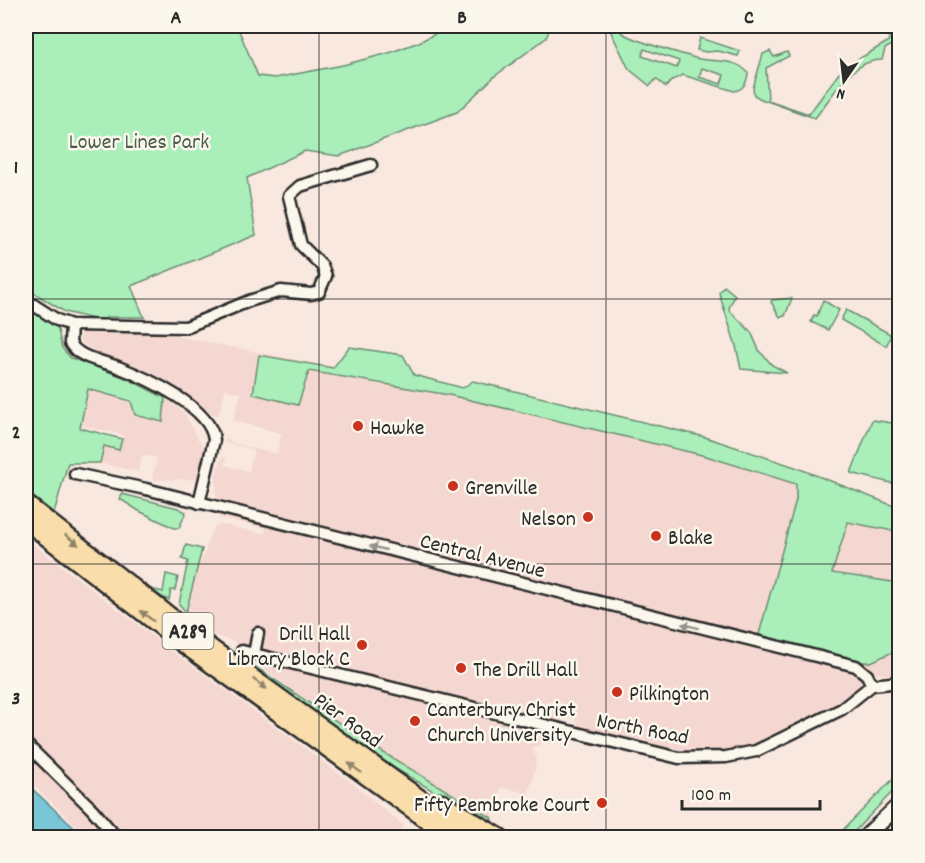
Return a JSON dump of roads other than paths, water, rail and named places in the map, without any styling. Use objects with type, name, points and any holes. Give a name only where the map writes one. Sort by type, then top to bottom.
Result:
[{"type":"main road","name":"Pier Road","points":[[26,504],[185,629],[475,837]]},
{"type":"main road","name":"Pier Road","points":[[26,521],[190,649],[452,837]]},
{"type":"main road","points":[[355,752],[501,837]]},
{"type":"main road","points":[[403,802],[417,823],[434,837]]},
{"type":"street","points":[[26,300],[57,320],[71,325],[186,327],[249,301],[281,291],[311,294],[319,292],[326,276],[322,266],[302,245],[289,196],[300,186],[372,165]]},
{"type":"street","points":[[71,325],[70,343],[78,352],[153,383],[181,400],[207,420],[214,440],[199,502]]},
{"type":"street","name":"Central Avenue","points":[[75,474],[199,502],[856,666],[867,675],[872,685]]},
{"type":"street","points":[[254,654],[258,633]]},
{"type":"street","name":"North Road","points":[[242,651],[679,758],[726,757],[756,751],[842,710],[872,685]]},
{"type":"street","points":[[872,685],[900,682]]},
{"type":"street","points":[[26,744],[117,837]]},
{"type":"street","points":[[864,837],[900,804]]},
{"type":"street","points":[[888,837],[900,827]]},
{"type":"water","points":[[26,783],[84,837],[26,837]]},
{"type":"place","name":"Hawke","points":[[358,426]]},
{"type":"place","name":"Grenville","points":[[453,486]]},
{"type":"place","name":"Nelson","points":[[588,517]]},
{"type":"place","name":"Blake","points":[[656,536]]},
{"type":"place","name":"Drill Hall Library Block C","points":[[362,645]]},
{"type":"place","name":"The Drill Hall","points":[[461,668]]},
{"type":"place","name":"Pilkington","points":[[617,692]]},
{"type":"place","name":"Canterbury Christ Church University","points":[[415,721]]},
{"type":"place","name":"Fifty Pembroke Court","points":[[602,803]]},
{"type":"park label","name":"Lower Lines Park","points":[[139,140]]}]
